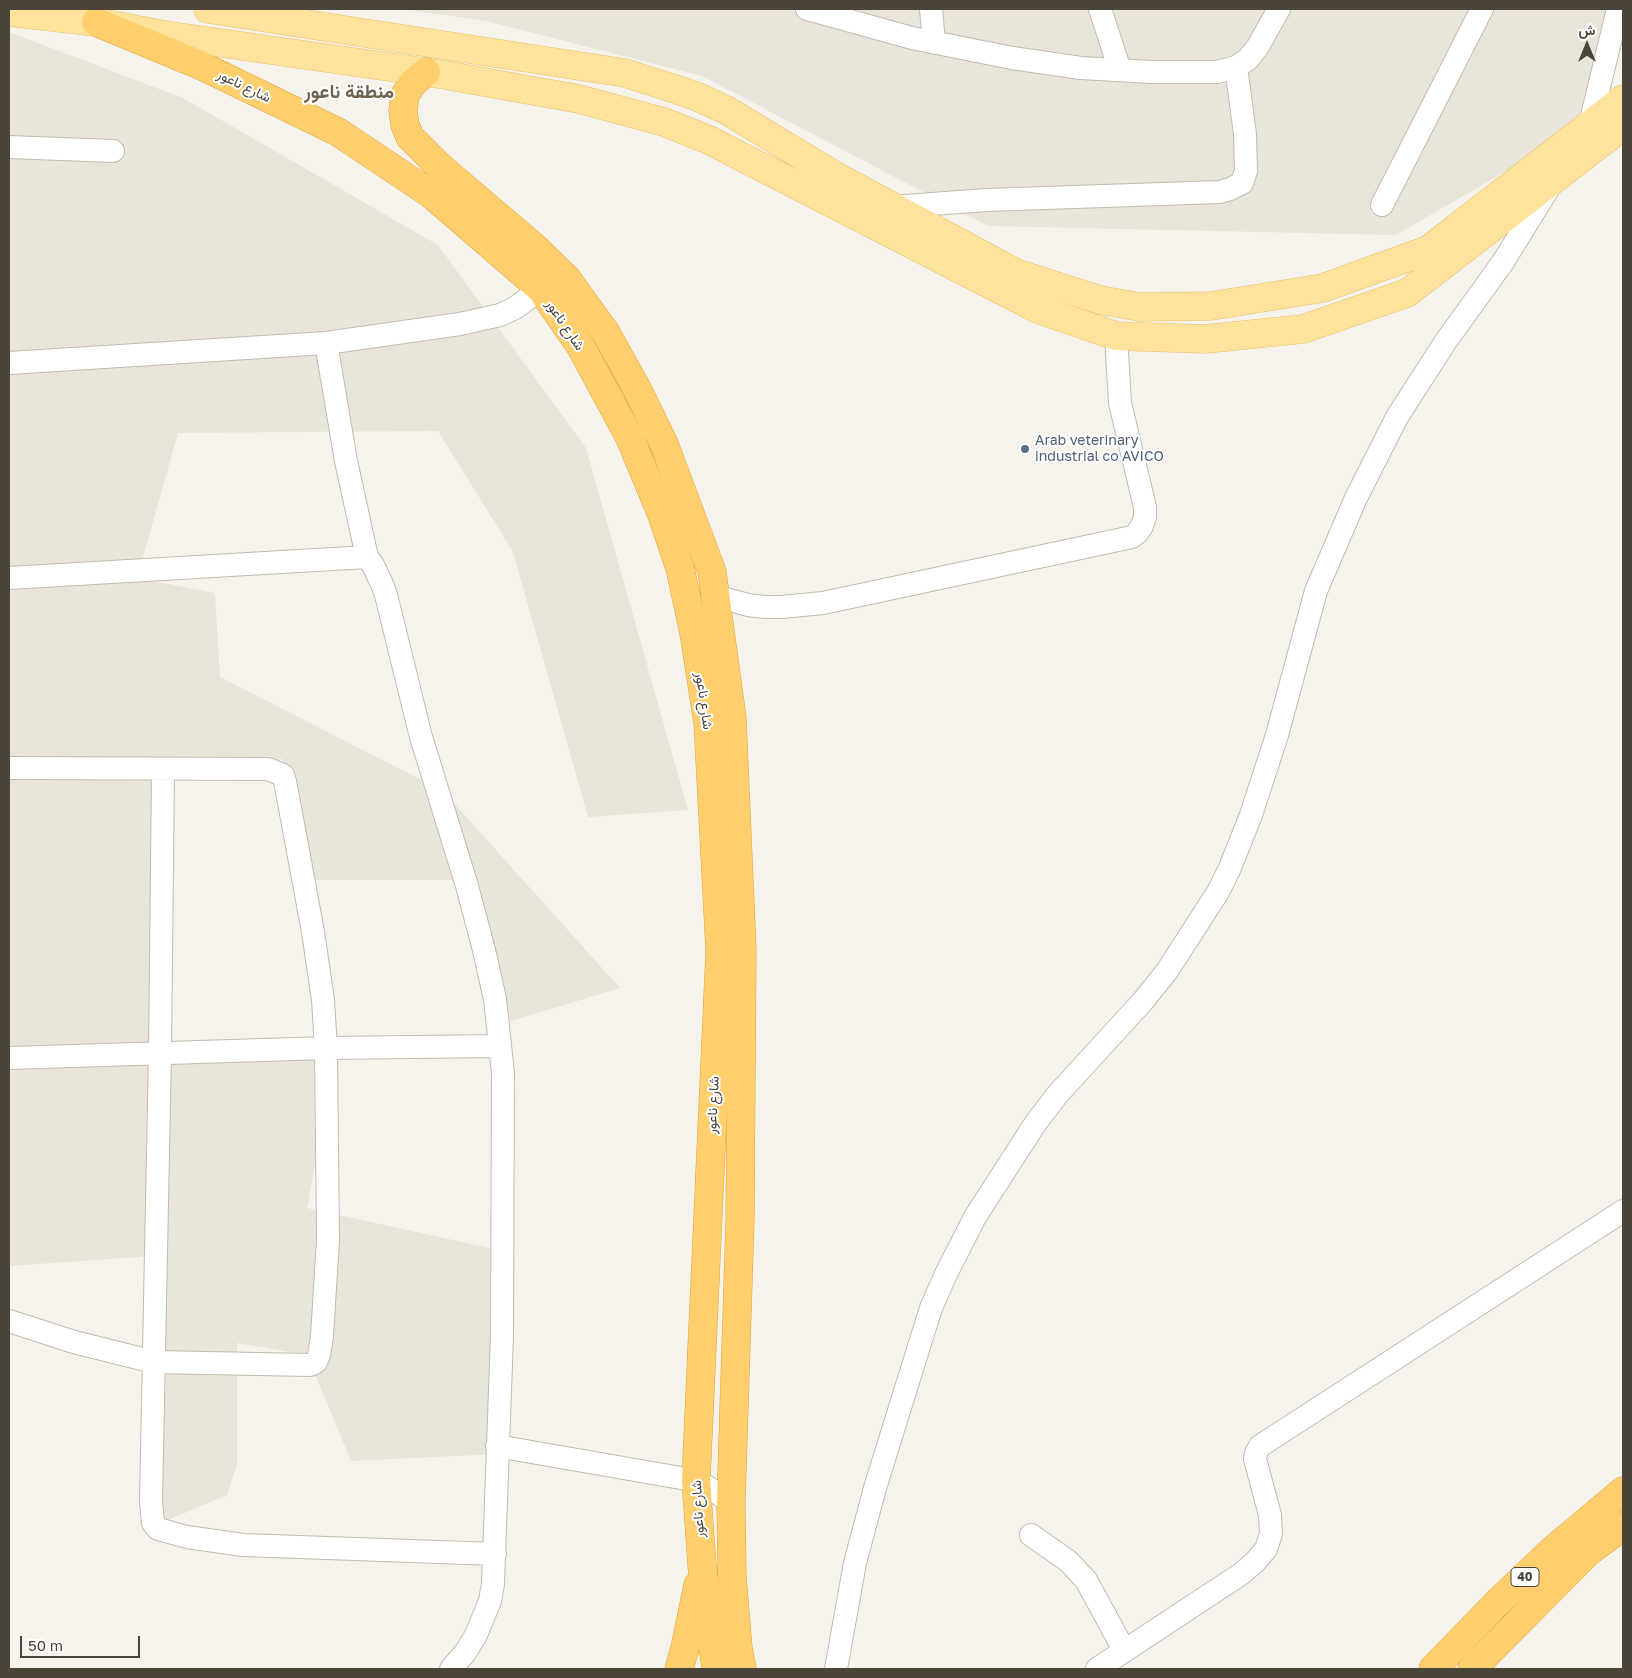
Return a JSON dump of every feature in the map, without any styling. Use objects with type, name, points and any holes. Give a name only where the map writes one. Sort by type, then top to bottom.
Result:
[{"type":"highway","name":"شارع ناعور","points":[[96,22],[200,65],[338,132],[431,194],[541,289],[581,347],[630,438],[662,514],[680,568],[694,633],[708,723],[720,951],[696,1480],[702,1566],[716,1669]]},
{"type":"highway","name":"شارع ناعور","points":[[426,72],[413,83],[406,95],[402,111],[410,137],[439,166],[533,246],[567,279],[606,333],[637,389],[664,444],[712,572],[732,718],[742,949],[740,1220],[730,1502],[737,1662]]},
{"type":"highway","points":[[581,347],[606,333]]},
{"type":"highway","name":"40","points":[[1433,1669],[1498,1602],[1555,1548],[1623,1491]]},
{"type":"highway","name":"40","points":[[1472,1669],[1588,1552],[1623,1526]]},
{"type":"highway","points":[[679,1669],[702,1566]]},
{"type":"highway","points":[[1484,1669],[1541,1600]]},
{"type":"main road","points":[[208,9],[625,73],[698,97],[728,112],[891,207],[1016,273],[1100,300],[1140,307],[1211,306],[1323,288],[1428,250],[1623,99]]},
{"type":"main road","points":[[9,12],[96,22],[165,35],[426,72],[579,99],[664,122],[710,140],[1038,309],[1116,336],[1205,339],[1304,329],[1407,293],[1623,126]]},
{"type":"main road","points":[[664,122],[678,90]]},
{"type":"main road","points":[[710,140],[728,112]]},
{"type":"street","points":[[806,9],[934,42],[1030,60],[1081,68],[1197,72],[1217,72],[1236,67],[1248,59],[1257,48],[1280,9]]},
{"type":"street","points":[[931,9],[934,42]]},
{"type":"street","points":[[1100,9],[1120,70]]},
{"type":"street","points":[[1382,205],[1482,9]]},
{"type":"street","points":[[1590,124],[1618,9]]},
{"type":"street","points":[[891,207],[987,200],[1220,192],[1230,189],[1242,183],[1246,170],[1245,134],[1236,67]]},
{"type":"street","points":[[9,147],[113,151]]},
{"type":"street","points":[[836,1669],[855,1563],[875,1488],[923,1333],[946,1274],[975,1217],[1034,1124],[1057,1095],[1167,971],[1218,892],[1251,815],[1274,744],[1316,591],[1356,498],[1397,417],[1446,341],[1503,262],[1553,181]]},
{"type":"street","points":[[9,363],[326,343],[460,324],[500,315],[515,308],[541,289]]},
{"type":"street","points":[[716,596],[748,605],[765,607],[823,603],[1132,537],[1142,526],[1145,507],[1120,403],[1116,336]]},
{"type":"street","points":[[326,343],[346,461],[367,557],[386,595],[421,737],[467,886],[496,999],[504,1099],[502,1335],[493,1584],[490,1602],[476,1635],[465,1653],[451,1669]]},
{"type":"street","points":[[9,578],[367,557]]},
{"type":"street","points":[[9,768],[268,769],[283,775],[314,932],[322,1000],[326,1048],[327,1278],[322,1336],[316,1362],[306,1366],[154,1362],[74,1342],[9,1321]]},
{"type":"street","points":[[162,770],[160,1053],[151,1501],[154,1523],[158,1530],[204,1541],[243,1545],[494,1554]]},
{"type":"street","points":[[9,1058],[326,1048],[500,1046]]},
{"type":"street","points":[[1097,1669],[1241,1574],[1266,1549],[1271,1534],[1270,1515],[1255,1459],[1260,1446],[1623,1211]]},
{"type":"street","points":[[497,1446],[696,1480],[730,1502]]},
{"type":"street","points":[[1031,1535],[1068,1561],[1086,1580],[1124,1650]]},
{"type":"shaded area","points":[[402,9],[1617,9],[1582,127],[1396,235],[988,226],[702,76],[486,21]]},
{"type":"shaded area","points":[[9,32],[183,98],[438,245],[586,448],[688,810],[588,817],[513,552],[438,431],[178,433],[137,578],[215,593],[220,677],[443,791],[620,988],[491,1027],[457,880],[302,880],[283,759],[169,778],[159,1051],[334,1061],[307,1208],[503,1251],[498,1454],[351,1461],[307,1355],[237,1343],[237,1464],[227,1495],[152,1527],[154,1256],[9,1266]]},
{"type":"place","name":"Arab veterinary industrial co AVICO","points":[[1025,449]]},
{"type":"district","name":"منطقة ناعور","points":[[349,92]]}]
